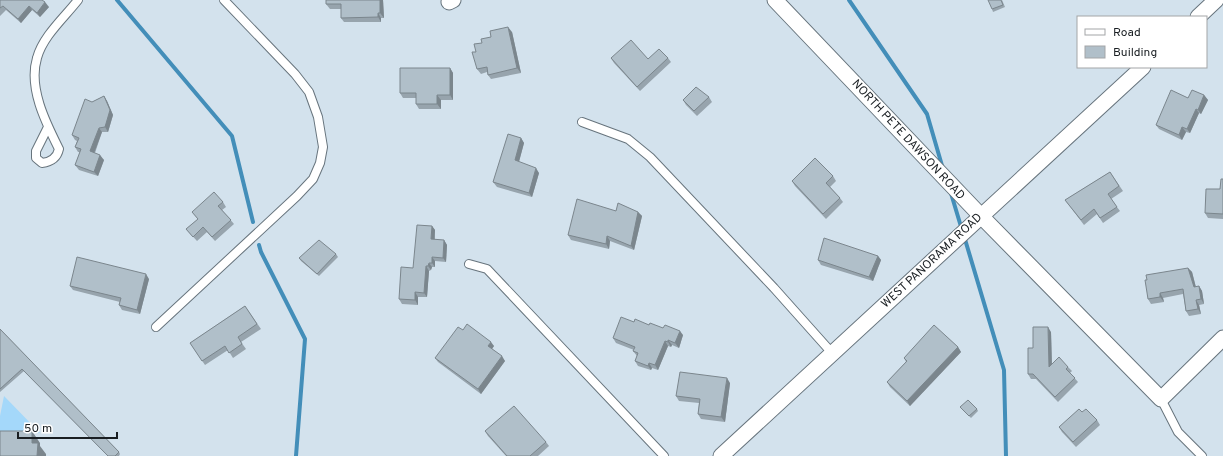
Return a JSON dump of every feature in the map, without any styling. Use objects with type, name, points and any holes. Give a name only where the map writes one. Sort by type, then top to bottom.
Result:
[{"type":"street","name":"NORTH PETE DAWSON ROAD","points":[[775,0],[981,216],[1161,399]]},
{"type":"street","points":[[1199,16],[1216,0]]},
{"type":"street","name":"WEST PANORAMA ROAD","points":[[721,456],[1142,68]]},
{"type":"street","points":[[1161,399],[1223,338]]},
{"type":"lane","points":[[48,127],[40,108],[35,80],[37,58],[46,40],[78,0]]},
{"type":"lane","points":[[156,327],[297,196],[313,179],[320,163],[323,147],[322,139],[318,116],[309,92],[295,74],[224,0]]},
{"type":"lane","points":[[582,122],[628,139],[650,157],[770,284],[832,353]]},
{"type":"lane","points":[[470,264],[486,269],[664,456]]},
{"type":"lane","points":[[1161,399],[1178,432],[1202,456]]},
{"type":"shaded area","points":[[4,396],[40,433],[0,431],[0,416]]},
{"type":"building","points":[[0,0],[42,0],[45,2],[37,13],[29,6],[18,19],[3,6],[0,8]]},
{"type":"building","points":[[326,0],[380,0],[380,13],[378,13],[378,17],[341,18],[341,4],[326,4]]},
{"type":"building","points":[[988,0],[1001,0],[1003,5],[992,9]]},
{"type":"building","points":[[508,27],[517,68],[488,75],[487,67],[477,69],[472,52],[476,52],[474,44],[482,43],[481,39],[491,37],[490,31]]},
{"type":"building","points":[[631,40],[648,59],[659,49],[668,58],[637,87],[611,58]]},
{"type":"building","points":[[400,68],[450,68],[450,95],[437,95],[437,104],[416,104],[416,93],[400,93]]},
{"type":"building","points":[[696,87],[709,97],[694,111],[683,100]]},
{"type":"building","points":[[1171,90],[1188,98],[1192,90],[1204,95],[1198,110],[1196,109],[1187,129],[1182,127],[1179,135],[1156,125]]},
{"type":"building","points":[[104,96],[110,110],[105,127],[99,128],[90,151],[100,155],[94,172],[75,165],[81,149],[75,147],[79,138],[72,135],[85,99],[92,102]]},
{"type":"building","points":[[508,134],[521,138],[515,160],[536,168],[529,193],[493,182]]},
{"type":"building","points":[[815,158],[833,176],[826,183],[840,198],[823,214],[792,181]]},
{"type":"building","points":[[1110,172],[1119,186],[1108,194],[1117,207],[1100,218],[1094,209],[1081,220],[1065,200]]},
{"type":"building","points":[[1221,179],[1223,179],[1223,214],[1205,213],[1206,189],[1220,189]]},
{"type":"building","points":[[214,192],[223,202],[218,206],[231,220],[212,237],[203,227],[193,237],[186,229],[198,219],[192,212]]},
{"type":"building","points":[[577,199],[616,211],[618,203],[638,212],[631,246],[607,236],[606,244],[568,235]]},
{"type":"building","points":[[417,225],[432,226],[431,239],[444,240],[443,258],[432,257],[432,263],[429,263],[428,266],[426,266],[424,293],[415,292],[415,300],[399,299],[401,267],[413,268]]},
{"type":"building","points":[[824,238],[878,256],[869,277],[818,260]]},
{"type":"building","points":[[319,240],[336,254],[317,274],[299,258]]},
{"type":"building","points":[[77,257],[146,274],[137,310],[119,305],[121,298],[70,286]]},
{"type":"building","points":[[1188,268],[1194,287],[1199,286],[1201,299],[1196,300],[1198,309],[1186,311],[1183,289],[1160,293],[1160,297],[1148,299],[1145,280],[1147,280],[1146,275]]},
{"type":"building","points":[[245,306],[257,324],[238,337],[242,344],[229,353],[225,346],[202,361],[190,343]]},
{"type":"building","points":[[621,317],[634,322],[635,319],[649,325],[650,323],[663,328],[665,325],[680,331],[675,343],[668,340],[668,342],[665,341],[655,365],[649,363],[648,366],[635,361],[638,353],[633,351],[635,347],[613,338]]},
{"type":"building","points":[[467,324],[491,342],[488,346],[502,356],[478,389],[435,358],[458,327],[463,330]]},
{"type":"building","points":[[934,325],[958,347],[907,401],[887,382],[907,361],[904,358]]},
{"type":"building","points":[[1033,327],[1048,327],[1049,367],[1059,357],[1068,367],[1066,369],[1075,378],[1055,397],[1033,374],[1028,374],[1028,348],[1033,348]]},
{"type":"building","points":[[0,329],[119,452],[115,456],[108,456],[22,369],[0,389]]},
{"type":"building","points":[[680,372],[727,378],[721,417],[698,414],[700,399],[676,396]]},
{"type":"building","points":[[968,400],[977,409],[969,416],[960,407]]},
{"type":"building","points":[[514,406],[546,442],[530,456],[507,456],[485,431]]},
{"type":"building","points":[[1079,409],[1082,412],[1086,409],[1097,420],[1073,442],[1059,427]]},
{"type":"building","points":[[0,431],[32,431],[32,443],[38,443],[37,456],[0,456]]},
{"type":"waterway","points":[[117,0],[232,136],[253,222]]},
{"type":"waterway","points":[[849,0],[927,114],[943,169]]},
{"type":"waterway","points":[[950,190],[962,230]]},
{"type":"waterway","points":[[964,236],[1004,370],[1006,456]]},
{"type":"waterway","points":[[259,245],[261,252],[305,339],[296,456]]}]
